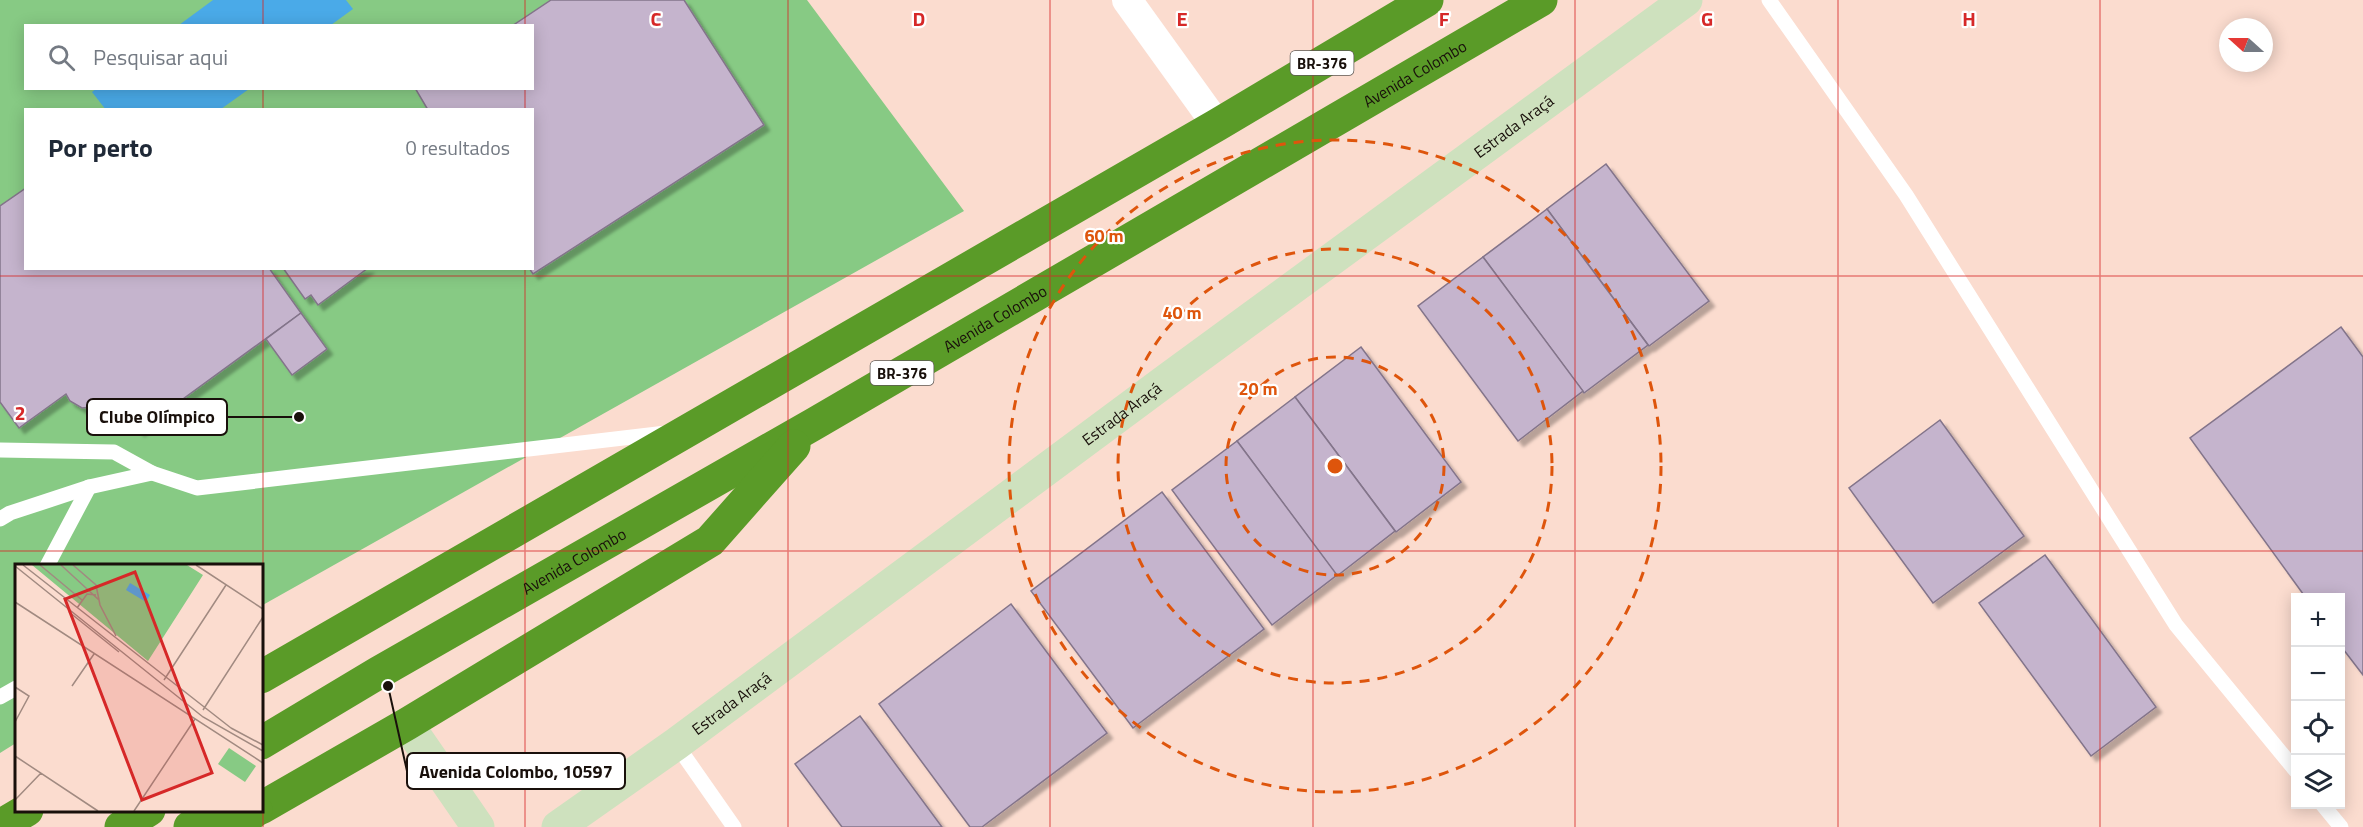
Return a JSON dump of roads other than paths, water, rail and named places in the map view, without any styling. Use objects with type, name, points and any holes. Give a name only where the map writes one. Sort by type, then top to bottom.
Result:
[{"type":"highway","name":"BR-376","points":[[262,676],[1217,125],[1427,0]]},
{"type":"highway","name":"Avenida Colombo","points":[[262,742],[1541,0]]},
{"type":"highway","points":[[262,807],[407,724],[710,541],[814,424]]},
{"type":"highway","points":[[0,826],[24,812]]},
{"type":"highway","points":[[121,827],[146,812]]},
{"type":"highway","points":[[190,827],[254,812]]},
{"type":"street","points":[[1127,0],[1217,125]]},
{"type":"street","name":"Estrada Araçá","points":[[558,827],[676,744],[1158,386],[1686,0]]},
{"type":"street","points":[[407,724],[478,827]]},
{"type":"lane","points":[[1769,0],[1906,195],[2176,625],[2291,766]]},
{"type":"lane","points":[[0,450],[114,452],[152,473],[197,488],[687,431]]},
{"type":"lane","points":[[0,519],[10,513],[89,488],[152,473]]},
{"type":"lane","points":[[48,564],[89,488]]},
{"type":"lane","points":[[0,697],[15,689]]},
{"type":"lane","points":[[676,744],[734,827]]},
{"type":"lane","points":[[2326,809],[2341,827]]},
{"type":"water","points":[[213,0],[346,0],[353,9],[332,24],[180,24]]},
{"type":"water","points":[[94,90],[248,90],[222,108],[104,108],[92,92]]},
{"type":"place","name":"Clube Olímpico","points":[[299,417]]},
{"type":"place","name":"Avenida Colombo, 10597","points":[[388,686]]}]
